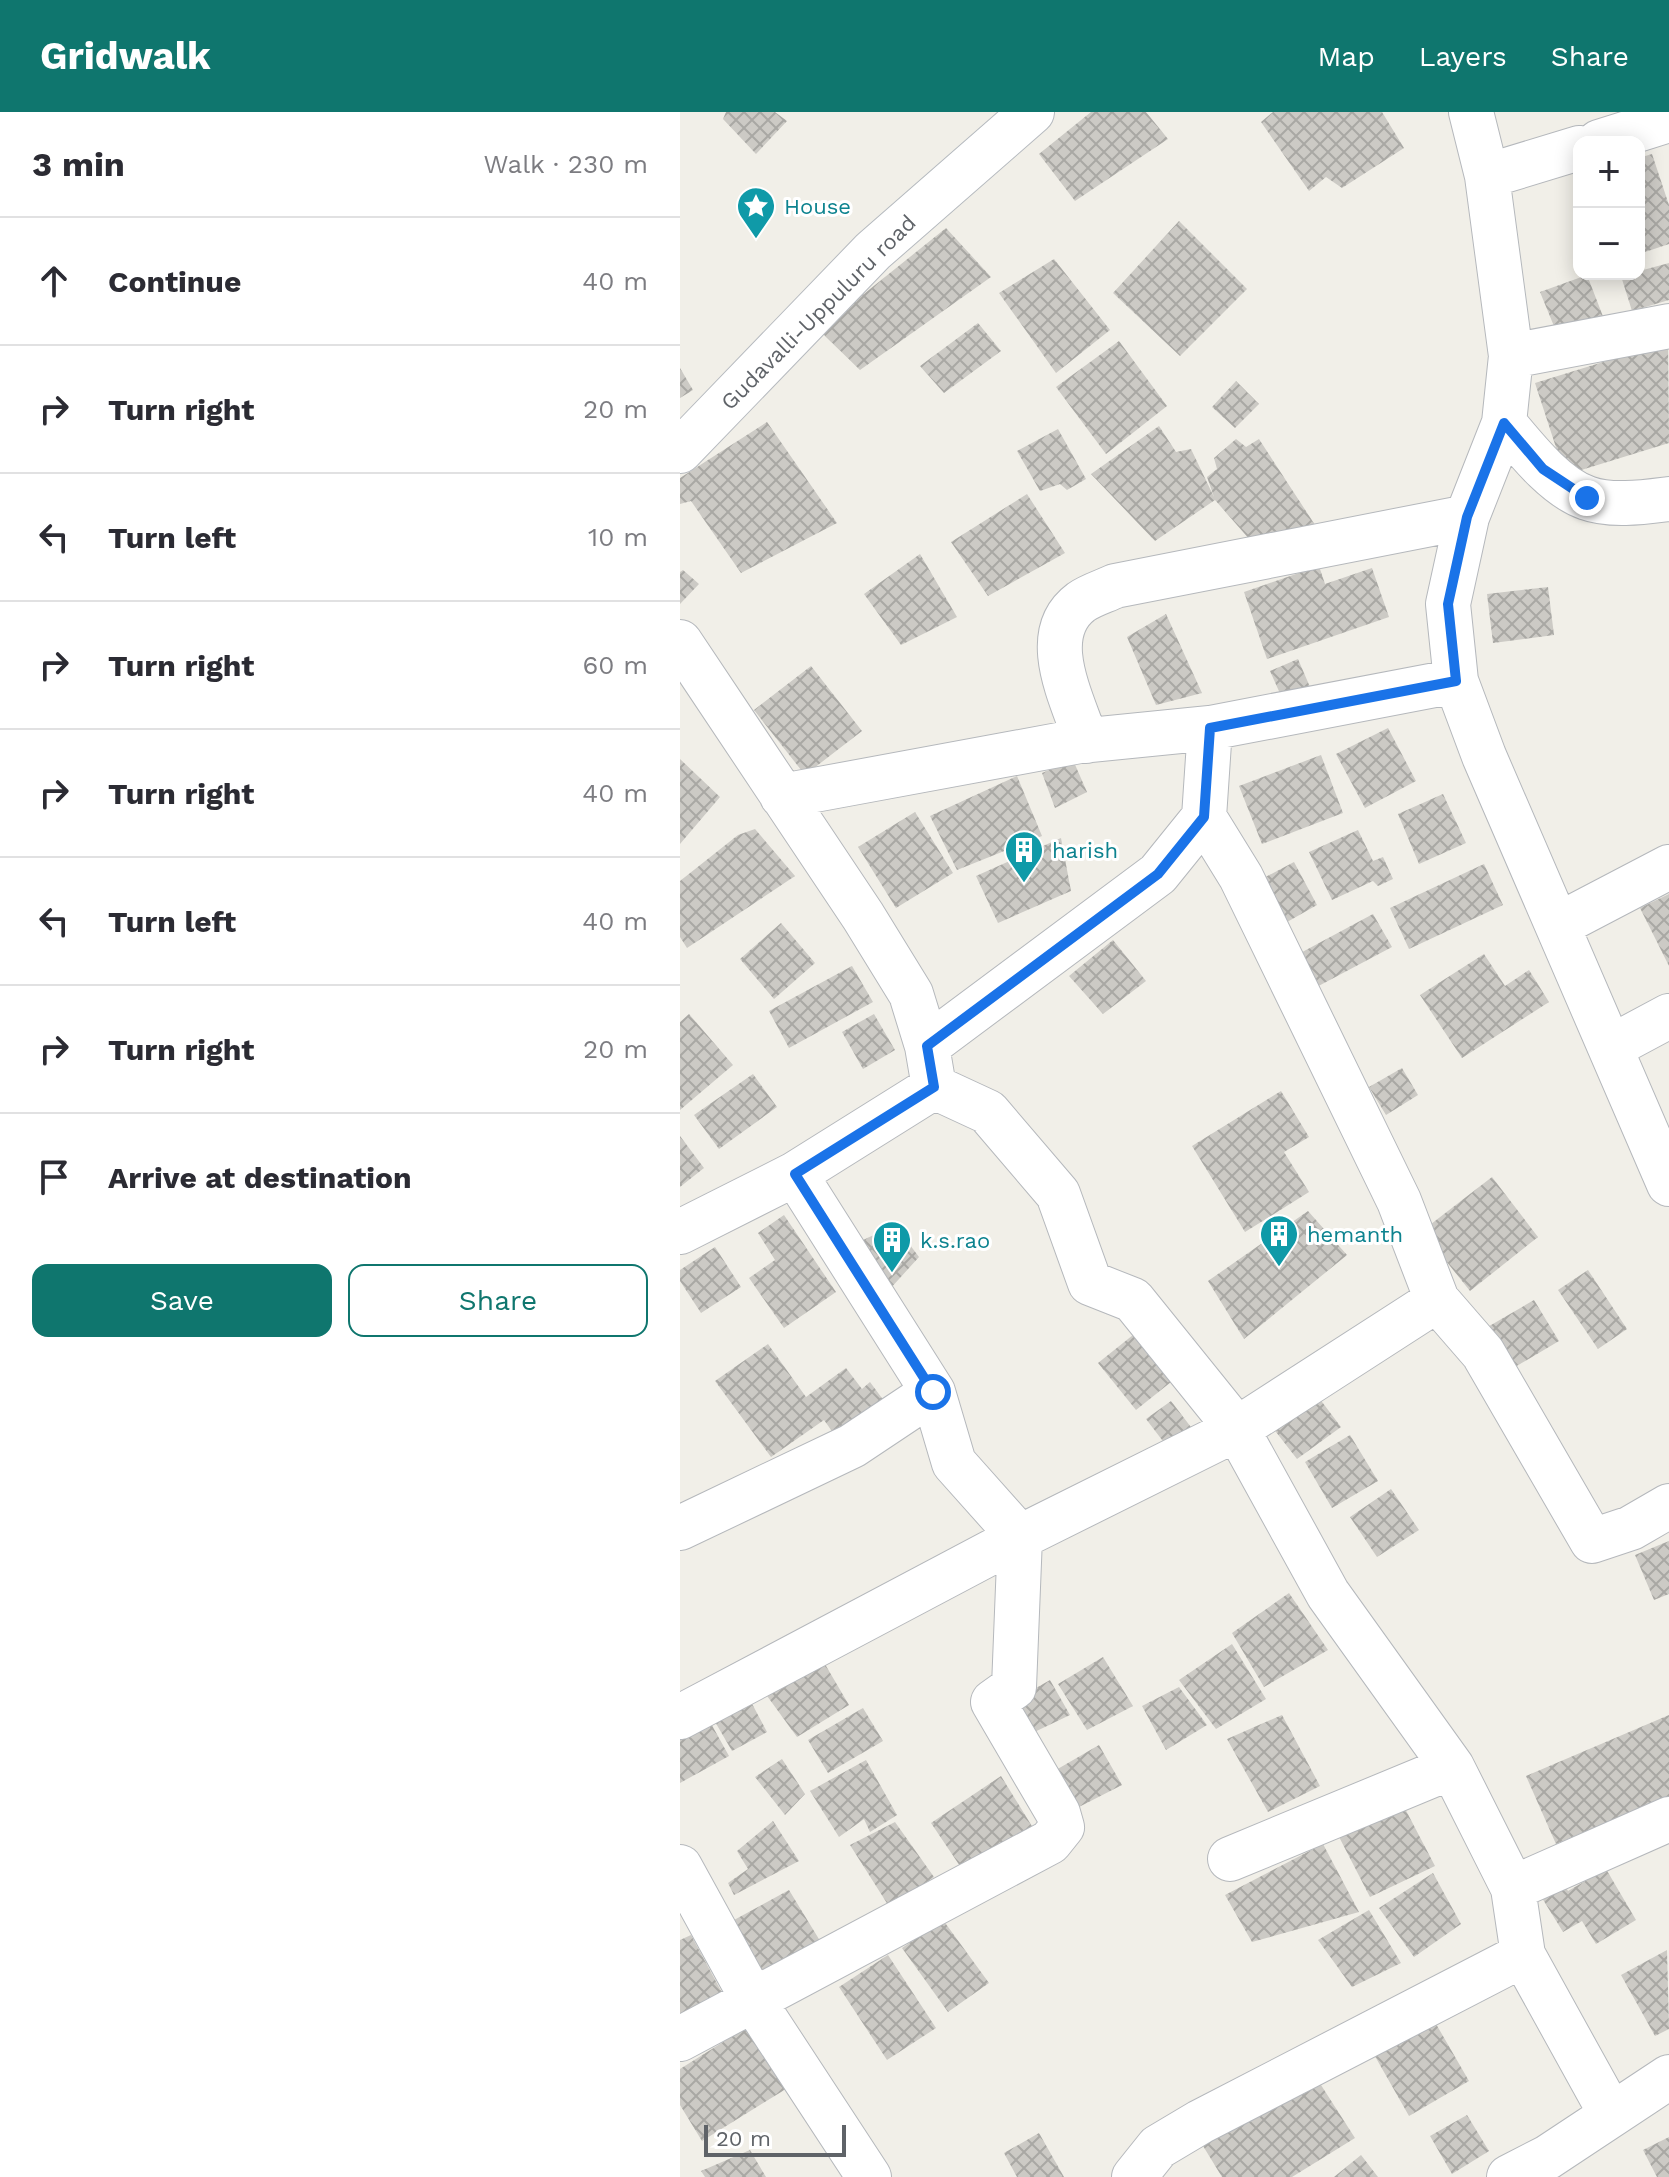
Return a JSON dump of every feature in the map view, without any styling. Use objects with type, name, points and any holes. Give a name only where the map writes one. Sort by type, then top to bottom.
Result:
[{"type":"street","name":"Gudavalli-Uppuluru road","points":[[680,451],[873,251],[1032,112]]},
{"type":"street","points":[[1471,112],[1487,176],[1511,356],[1504,423],[1467,517],[1448,604],[1456,681],[1484,756],[1560,924],[1669,1184]]},
{"type":"street","points":[[1618,136],[1669,120]]},
{"type":"street","points":[[1487,176],[1573,150]]},
{"type":"street","points":[[1511,356],[1669,326]]},
{"type":"street","points":[[1504,423],[1543,469],[1587,498],[1640,502],[1669,499]]},
{"type":"street","points":[[1086,741],[1058,656],[1064,623],[1080,602],[1115,586],[1467,517]]},
{"type":"street","points":[[680,642],[911,994],[931,1066],[988,1112],[1058,1194],[1090,1283],[1133,1300],[1237,1429],[1328,1594],[1452,1767],[1513,1888],[1523,1955],[1611,2114]]},
{"type":"street","points":[[782,796],[1086,741],[1210,728],[1456,681]]},
{"type":"street","points":[[680,1232],[795,1174],[931,1066],[1158,874],[1204,817],[1210,728]]},
{"type":"street","points":[[1204,817],[1241,877],[1399,1201],[1437,1300],[1483,1353],[1592,1541],[1631,1528],[1669,1506]]},
{"type":"street","points":[[1560,924],[1669,867]]},
{"type":"street","points":[[1611,1047],[1669,1016]]},
{"type":"street","points":[[680,2039],[1050,1842],[1062,1827],[1058,1813],[993,1702],[1014,1687],[1020,1537],[954,1463],[933,1392],[795,1174]]},
{"type":"street","points":[[680,1717],[1020,1537],[1237,1429],[1437,1300]]},
{"type":"street","points":[[680,1528],[852,1446],[933,1392]]},
{"type":"street","points":[[1230,1859],[1452,1767]]},
{"type":"street","points":[[1513,1888],[1669,1819]]},
{"type":"street","points":[[680,1867],[753,2000],[869,2177]]},
{"type":"street","points":[[1134,2177],[1158,2147],[1200,2122],[1523,1955]]},
{"type":"street","points":[[1509,2177],[1553,2167],[1611,2114],[1669,2077]]},
{"type":"building","points":[[726,112],[775,112],[787,121],[756,154],[723,119]]},
{"type":"building","points":[[1091,112],[1146,112],[1168,139],[1075,201],[1039,154]]},
{"type":"building","points":[[1273,112],[1382,112],[1404,148],[1342,188],[1326,177],[1309,191],[1261,122]]},
{"type":"building","points":[[1652,154],[1669,205],[1669,244],[1645,252],[1645,208],[1645,156]]},
{"type":"building","points":[[1179,221],[1247,289],[1180,356],[1113,293]]},
{"type":"building","points":[[946,228],[991,277],[860,370],[819,330]]},
{"type":"building","points":[[1054,259],[1110,330],[1056,373],[999,293]]},
{"type":"building","points":[[1669,263],[1669,300],[1632,311],[1622,280],[1645,280],[1645,270]]},
{"type":"building","points":[[1573,280],[1589,280],[1604,319],[1558,336],[1540,292]]},
{"type":"building","points":[[978,323],[1001,351],[944,393],[920,366]]},
{"type":"building","points":[[1119,341],[1167,406],[1106,454],[1056,387]]},
{"type":"building","points":[[1668,342],[1669,443],[1565,475],[1535,383]]},
{"type":"building","points":[[680,368],[693,390],[680,398]]},
{"type":"building","points":[[1236,381],[1259,404],[1235,428],[1212,407]]},
{"type":"building","points":[[767,422],[837,523],[741,573],[691,501],[680,504],[680,478]]},
{"type":"building","points":[[1159,426],[1176,452],[1191,449],[1214,497],[1207,477],[1217,469],[1214,458],[1236,439],[1246,447],[1259,439],[1317,528],[1258,549],[1215,500],[1155,541],[1091,474]]},
{"type":"building","points":[[1058,429],[1086,479],[1067,490],[1060,484],[1040,491],[1017,451]]},
{"type":"building","points":[[1027,494],[1065,553],[988,596],[951,542]]},
{"type":"building","points":[[920,554],[957,617],[901,645],[864,594]]},
{"type":"building","points":[[1319,566],[1325,584],[1372,568],[1389,617],[1267,659],[1244,592]]},
{"type":"building","points":[[683,570],[699,584],[680,604],[680,572]]},
{"type":"building","points":[[1548,587],[1554,635],[1493,643],[1487,594]]},
{"type":"building","points":[[1166,614],[1202,693],[1156,705],[1127,637]]},
{"type":"building","points":[[1298,659],[1310,687],[1282,698],[1270,671]]},
{"type":"building","points":[[811,666],[862,731],[805,775],[754,710]]},
{"type":"building","points":[[1388,728],[1416,781],[1365,808],[1336,754]]},
{"type":"building","points":[[1321,755],[1343,813],[1262,844],[1239,786]]},
{"type":"building","points":[[680,759],[720,797],[680,844]]},
{"type":"building","points":[[1073,760],[1087,792],[1055,808],[1042,773]]},
{"type":"building","points":[[1017,776],[1042,836],[957,870],[930,816]]},
{"type":"building","points":[[1443,794],[1466,843],[1419,864],[1398,814]]},
{"type":"building","points":[[915,812],[953,873],[896,908],[858,847]]},
{"type":"building","points":[[755,829],[795,876],[687,948],[680,937],[680,881],[738,835]]},
{"type":"building","points":[[1358,830],[1373,861],[1383,857],[1393,879],[1378,886],[1373,881],[1332,900],[1309,852]]},
{"type":"building","name":"harish","points":[[1061,838],[1071,891],[998,923],[976,876]]},
{"type":"building","points":[[1294,862],[1317,905],[1280,926],[1256,882]]},
{"type":"building","points":[[1484,864],[1503,905],[1409,949],[1390,908]]},
{"type":"building","points":[[1669,894],[1669,966],[1640,908]]},
{"type":"building","points":[[1373,914],[1392,947],[1311,990],[1293,957]]},
{"type":"building","points":[[781,923],[815,963],[774,999],[740,959]]},
{"type":"building","points":[[1113,940],[1146,981],[1103,1014],[1069,976]]},
{"type":"building","points":[[1484,954],[1505,986],[1529,970],[1549,1002],[1462,1058],[1420,995]]},
{"type":"building","points":[[852,966],[873,1002],[789,1048],[769,1011]]},
{"type":"building","points":[[689,1014],[733,1065],[680,1110],[680,1022]]},
{"type":"building","points":[[874,1014],[895,1050],[863,1069],[842,1032]]},
{"type":"building","points":[[1402,1068],[1418,1095],[1386,1115],[1369,1087]]},
{"type":"building","points":[[753,1074],[777,1107],[719,1149],[694,1115]]},
{"type":"building","points":[[1281,1091],[1309,1137],[1284,1152],[1309,1192],[1245,1232],[1192,1146]]},
{"type":"building","points":[[680,1136],[704,1168],[680,1187]]},
{"type":"building","points":[[1492,1177],[1538,1237],[1470,1291],[1422,1231]]},
{"type":"building","name":"hemanth","points":[[1308,1211],[1347,1255],[1244,1339],[1208,1281]]},
{"type":"building","points":[[784,1215],[836,1292],[784,1328],[749,1278],[775,1260],[758,1233]]},
{"type":"building","name":"k.s.rao","points":[[895,1225],[919,1257],[889,1290],[861,1241]]},
{"type":"building","points":[[715,1247],[741,1287],[701,1313],[680,1281],[680,1270]]},
{"type":"building","points":[[1588,1270],[1627,1329],[1598,1349],[1558,1290]]},
{"type":"building","points":[[1534,1300],[1559,1341],[1503,1374],[1479,1332]]},
{"type":"building","points":[[1138,1331],[1176,1378],[1136,1410],[1098,1363]]},
{"type":"building","points":[[768,1344],[806,1397],[846,1368],[862,1389],[870,1382],[887,1405],[839,1441],[824,1420],[771,1457],[715,1381]]},
{"type":"building","points":[[1313,1390],[1341,1427],[1297,1459],[1269,1423]]},
{"type":"building","points":[[1171,1401],[1197,1435],[1172,1453],[1146,1419]]},
{"type":"building","points":[[1350,1435],[1378,1481],[1332,1508],[1305,1462]]},
{"type":"building","points":[[1391,1489],[1419,1530],[1377,1557],[1350,1517]]},
{"type":"building","points":[[1669,1541],[1669,1594],[1654,1600],[1635,1555]]},
{"type":"building","points":[[1289,1593],[1328,1650],[1264,1687],[1232,1633]]},
{"type":"building","points":[[1232,1644],[1266,1699],[1216,1729],[1179,1680]]},
{"type":"building","points":[[819,1654],[849,1705],[797,1737],[762,1689]]},
{"type":"building","points":[[1103,1657],[1133,1706],[1087,1730],[1058,1684]]},
{"type":"building","points":[[1050,1680],[1070,1715],[1024,1737],[1010,1703]]},
{"type":"building","points":[[1179,1687],[1207,1725],[1166,1750],[1142,1706]]},
{"type":"building","points":[[750,1700],[767,1732],[732,1751],[714,1720]]},
{"type":"building","points":[[863,1708],[883,1741],[828,1773],[808,1740]]},
{"type":"building","points":[[1282,1715],[1320,1786],[1268,1812],[1227,1739]]},
{"type":"building","points":[[1669,1715],[1669,1796],[1556,1844],[1526,1776]]},
{"type":"building","points":[[709,1720],[729,1756],[680,1783],[680,1735]]},
{"type":"building","points":[[1099,1745],[1122,1785],[1075,1809],[1049,1774]]},
{"type":"building","points":[[782,1759],[805,1794],[785,1815],[755,1777]]},
{"type":"building","points":[[866,1760],[897,1815],[870,1832],[864,1819],[839,1837],[810,1791]]},
{"type":"building","points":[[1001,1776],[1038,1836],[966,1875],[931,1823]]},
{"type":"building","points":[[1401,1801],[1435,1866],[1370,1897],[1337,1833]]},
{"type":"building","points":[[773,1821],[799,1861],[734,1895],[728,1883],[748,1869],[737,1851]]},
{"type":"building","points":[[895,1822],[934,1877],[890,1908],[850,1845]]},
{"type":"building","points":[[1323,1844],[1359,1912],[1252,1942],[1225,1895]]},
{"type":"building","points":[[1606,1869],[1636,1920],[1596,1944],[1582,1921],[1563,1932],[1542,1898],[1564,1884],[1568,1891]]},
{"type":"building","points":[[1433,1873],[1461,1924],[1414,1957],[1379,1908]]},
{"type":"building","points":[[789,1890],[825,1949],[765,1982],[734,1920]]},
{"type":"building","points":[[1369,1910],[1401,1963],[1352,1987],[1318,1940]]},
{"type":"building","points":[[943,1920],[989,1983],[948,2012],[902,1948]]},
{"type":"building","points":[[691,1935],[727,2002],[680,2027],[680,1940]]},
{"type":"building","points":[[1667,1950],[1669,2029],[1655,2036],[1621,1975]]},
{"type":"building","points":[[888,1955],[936,2028],[887,2060],[839,1987]]},
{"type":"building","points":[[1432,2017],[1469,2081],[1409,2116],[1372,2051]]},
{"type":"building","points":[[747,2027],[786,2089],[702,2141],[680,2105],[680,2069]]},
{"type":"building","points":[[1312,2071],[1355,2138],[1292,2177],[1222,2177],[1200,2141]]},
{"type":"building","points":[[1467,2115],[1489,2151],[1452,2174],[1430,2136]]},
{"type":"building","points":[[1039,2133],[1064,2177],[1017,2177],[1004,2153]]},
{"type":"building","points":[[1669,2137],[1669,2177],[1657,2177],[1643,2150]]},
{"type":"building","points":[[750,2150],[766,2177],[705,2177],[701,2171]]},
{"type":"building","points":[[1361,2155],[1378,2177],[1334,2177]]},
{"type":"place","name":"House","points":[[756,240]]},
{"type":"place","name":"harish","points":[[1024,884]]},
{"type":"place","name":"hemanth","points":[[1279,1268]]},
{"type":"place","name":"k.s.rao","points":[[892,1274]]},
{"type":"route","points":[[933,1392],[899,1344],[795,1174],[934,1087],[927,1046],[1158,874],[1204,817],[1210,728],[1456,681],[1448,604],[1467,517],[1504,423],[1543,469],[1587,498]]}]
